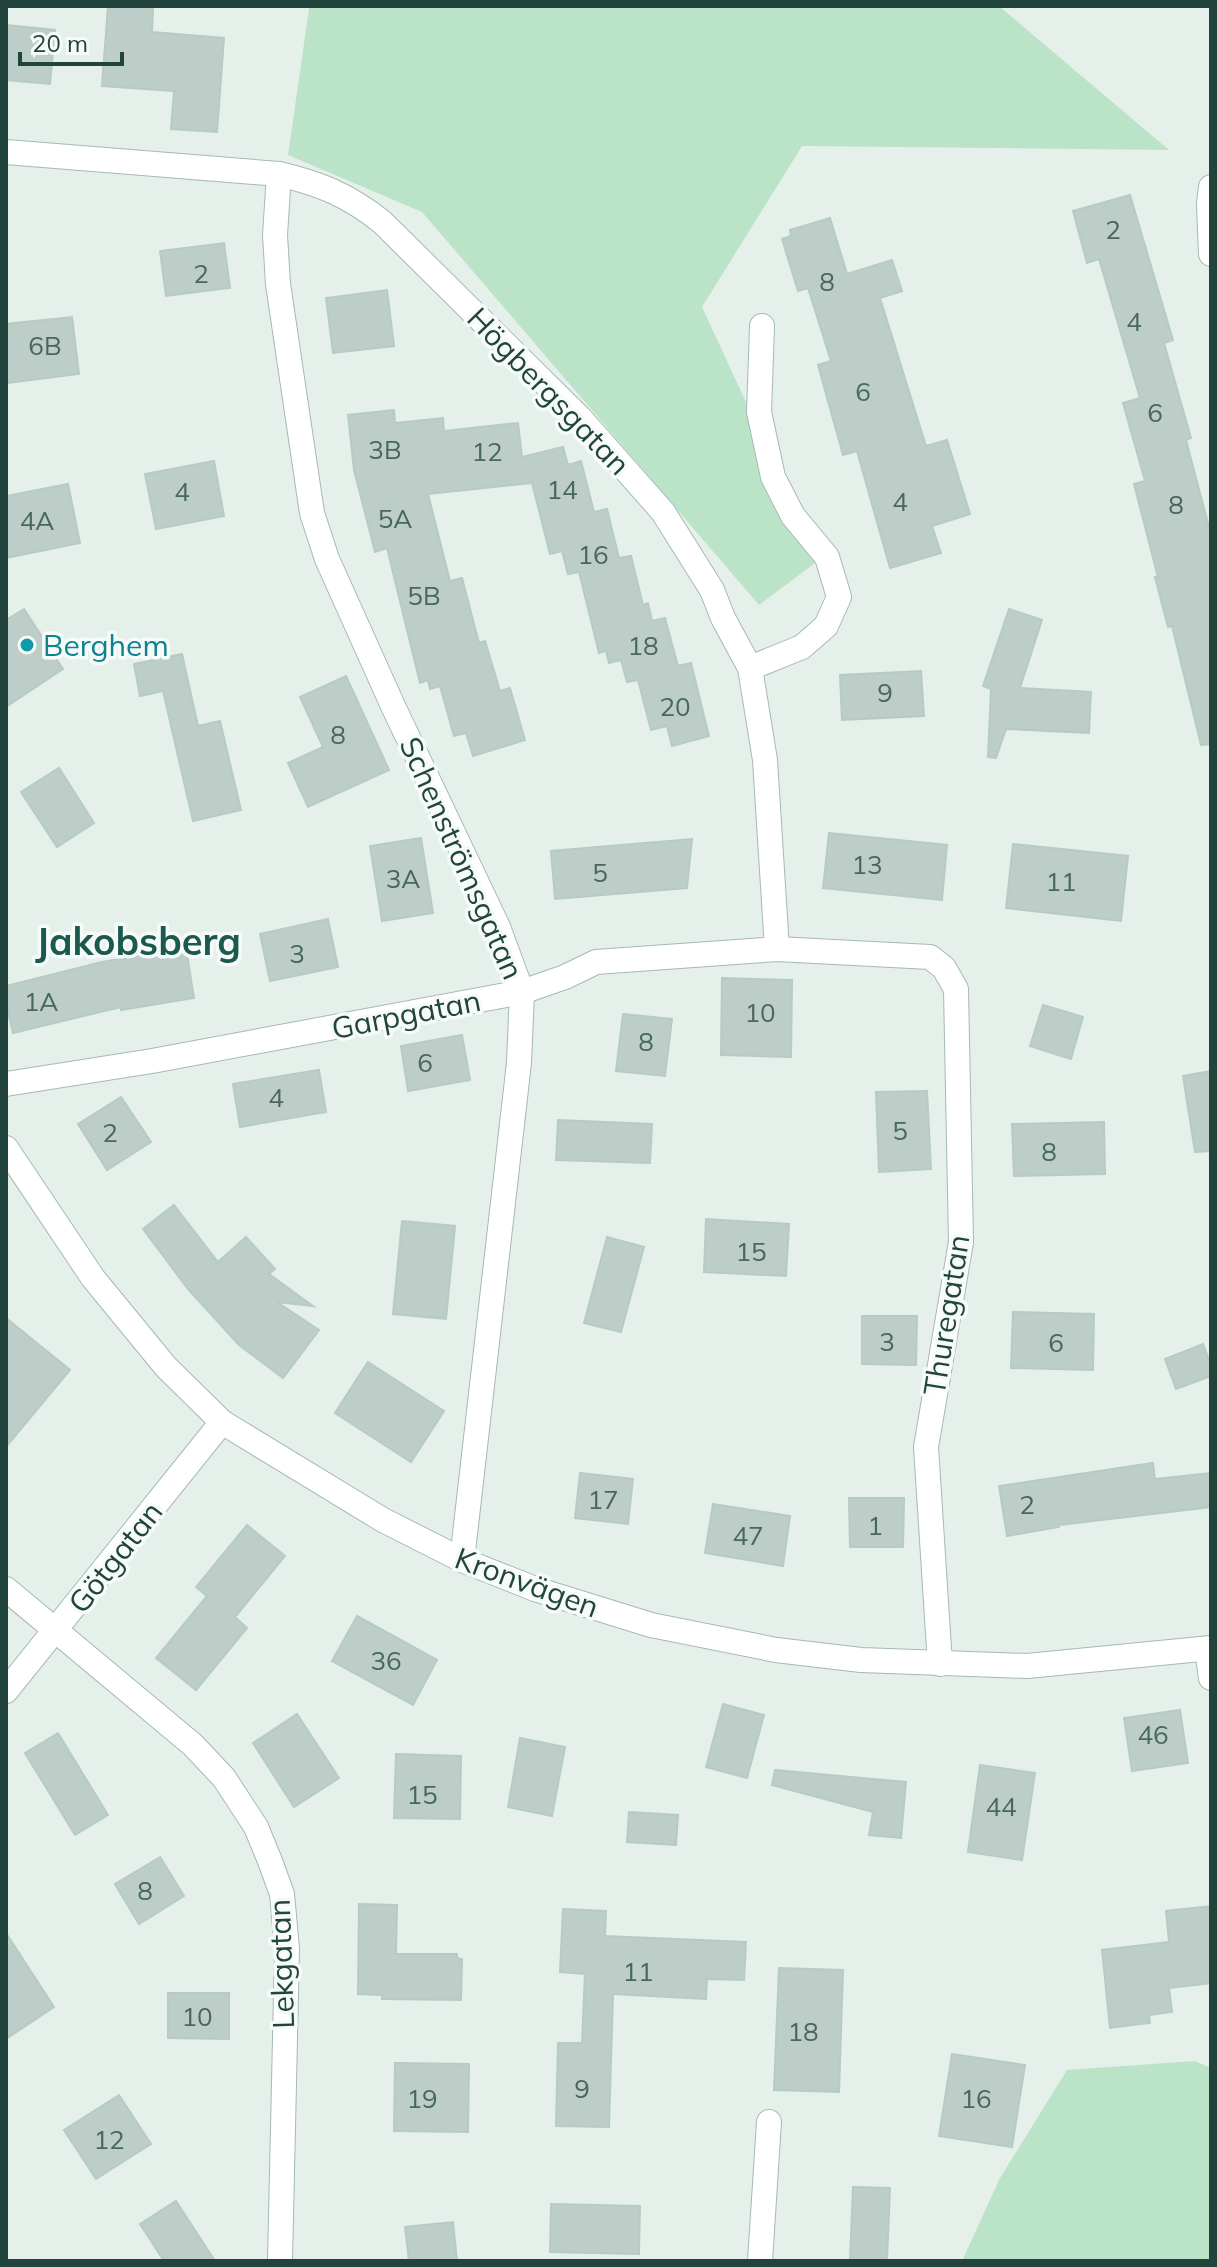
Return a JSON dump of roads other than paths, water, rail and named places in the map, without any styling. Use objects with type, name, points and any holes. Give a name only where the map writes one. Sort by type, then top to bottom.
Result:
[{"type":"street","name":"Högbergsgatan","points":[[6,152],[279,174],[305,180],[355,200],[382,222],[580,418],[663,512],[712,590],[750,668],[765,760],[777,949]]},
{"type":"street","name":"Schenströmsgatan","points":[[279,174],[275,235],[278,284],[312,513],[327,559],[492,913],[522,992],[516,1094],[462,1560]]},
{"type":"street","points":[[1211,187],[1211,254]]},
{"type":"street","points":[[750,668],[802,647],[826,626],[839,597],[827,557],[793,516],[773,477],[759,412],[762,326]]},
{"type":"street","name":"Garpgatan","points":[[6,1084],[152,1061],[522,992],[596,962],[777,949],[930,957],[944,968]]},
{"type":"street","name":"Thuregatan","points":[[940,1664],[926,1447],[955,1287],[962,1200],[956,989],[944,968]]},
{"type":"street","name":"Kronvägen","points":[[6,1148],[93,1278],[166,1367],[222,1422],[383,1520],[462,1560],[535,1589],[651,1625],[776,1650],[861,1660],[1027,1666],[1209,1649]]},
{"type":"street","name":"Götgatan","points":[[6,1691],[222,1422]]},
{"type":"street","name":"Lekgatan","points":[[6,1589],[193,1745],[224,1778],[256,1827],[270,1861],[282,1894],[287,1949],[280,2261]]},
{"type":"street","points":[[1209,1649],[1211,1678]]},
{"type":"street","points":[[760,2261],[769,2122]]},
{"type":"place","name":"Berghem","points":[[27,645]]},
{"type":"district","name":"Jakobsberg","points":[[138,941]]}]
